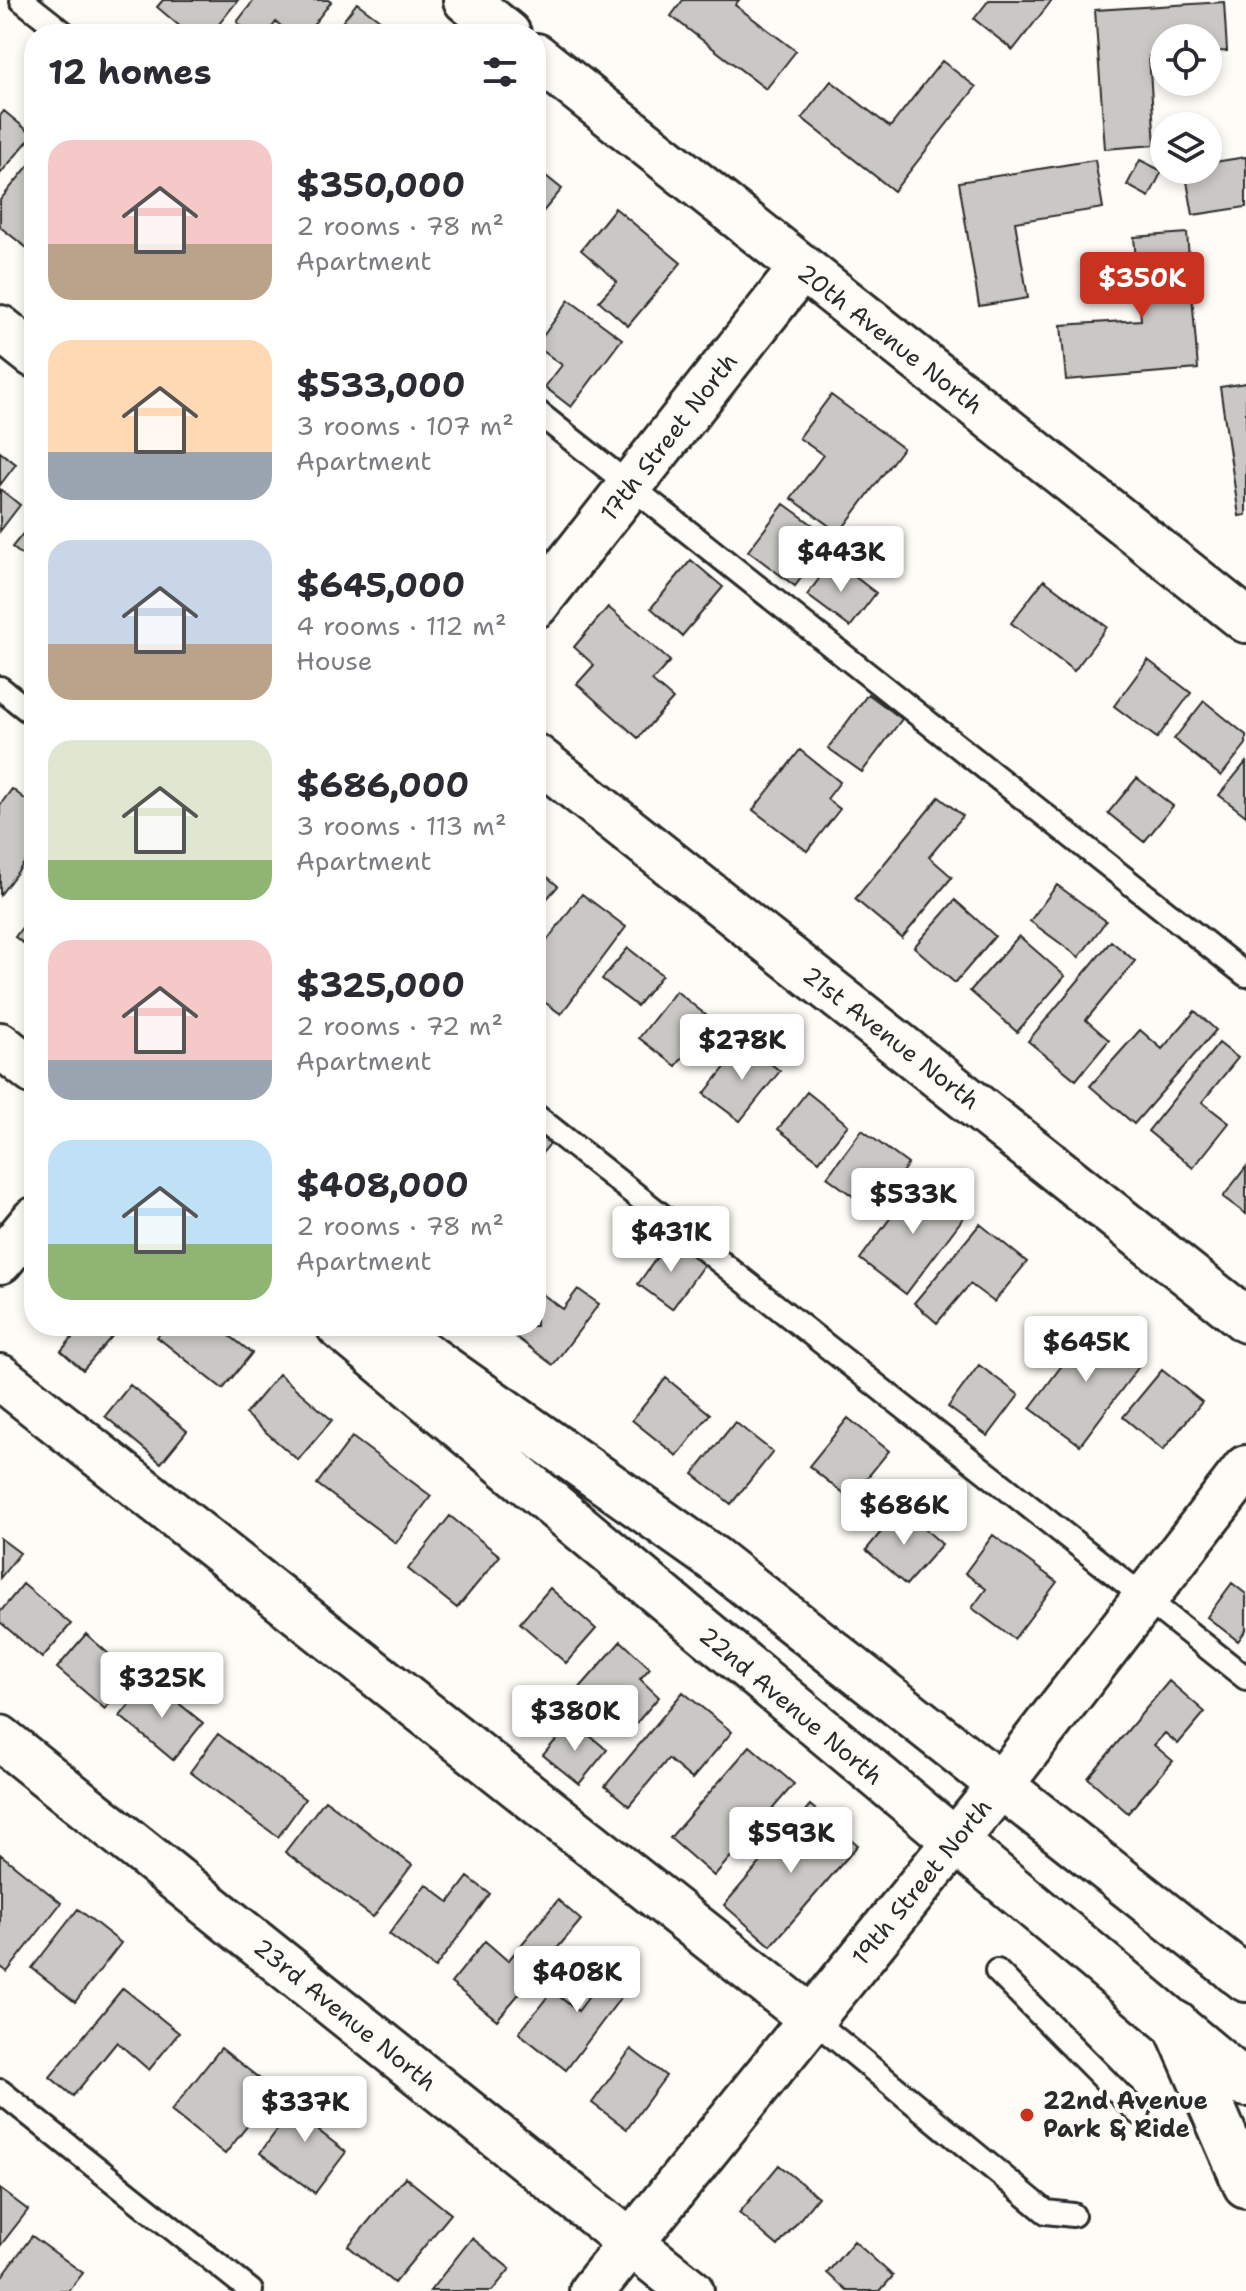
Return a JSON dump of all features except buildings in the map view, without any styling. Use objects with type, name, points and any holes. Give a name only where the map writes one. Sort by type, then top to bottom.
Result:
[{"type":"main road","points":[[466,0],[496,24]]},
{"type":"main road","name":"20th Avenue North","points":[[546,64],[1246,620]]},
{"type":"main road","name":"17th Street North","points":[[546,592],[801,269]]},
{"type":"main road","points":[[0,328],[24,347]]},
{"type":"main road","name":"21st Avenue North","points":[[546,765],[1246,1320]]},
{"type":"main road","points":[[0,1045],[24,1064]]},
{"type":"main road","points":[[0,1261],[24,1232]]},
{"type":"main road","name":"22nd Avenue North","points":[[351,1336],[1246,2084]]},
{"type":"main road","points":[[398,1336],[714,1559],[999,1787],[1242,1974]]},
{"type":"main road","points":[[0,1377],[812,2019]]},
{"type":"main road","name":"19th Street North","points":[[592,2291],[999,1787],[1246,1468]]},
{"type":"main road","name":"23rd Avenue North","points":[[0,1738],[691,2291]]},
{"type":"main road","points":[[1176,2024],[1246,2185]]},
{"type":"lane","points":[[22,0],[52,24]]},
{"type":"lane","points":[[546,419],[1246,975]]},
{"type":"lane","points":[[0,688],[24,707]]},
{"type":"lane","points":[[546,1124],[1246,1678]]},
{"type":"lane","points":[[997,1971],[1138,2113]]},
{"type":"lane","points":[[812,2019],[1046,2212],[1073,2215]]},
{"type":"lane","points":[[0,2091],[251,2291]]},
{"type":"place","name":"22nd Avenue Park & Ride","points":[[1027,2115]]}]
